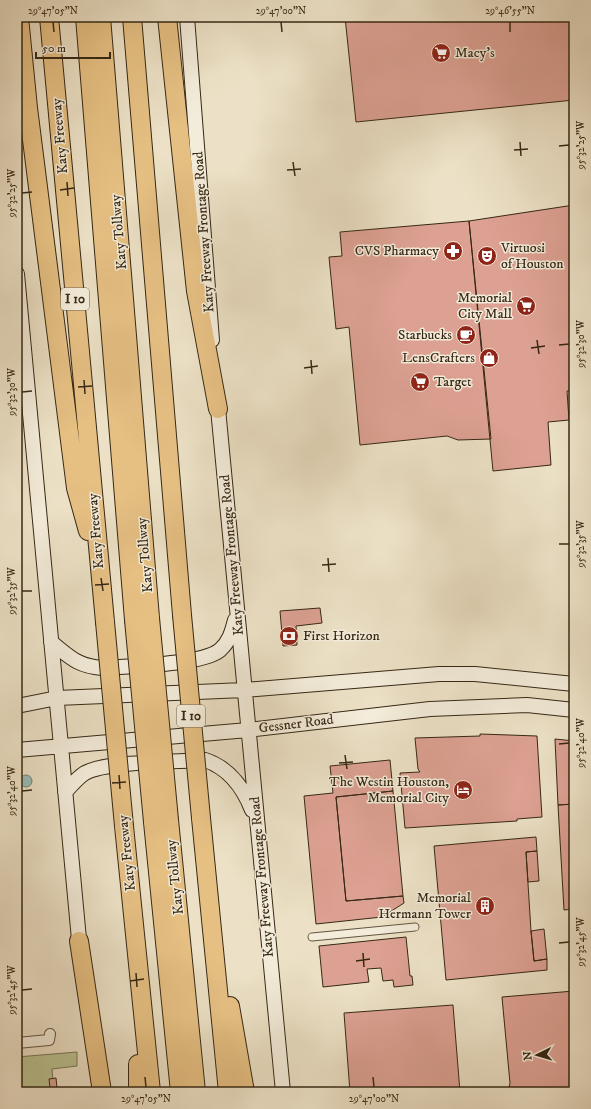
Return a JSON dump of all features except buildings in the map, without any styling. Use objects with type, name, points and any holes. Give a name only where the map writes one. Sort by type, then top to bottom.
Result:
[{"type":"highway","points":[[19,17],[28,108],[76,488],[101,581]]},
{"type":"highway","name":"Katy Freeway","points":[[49,17],[104,622],[151,1092]]},
{"type":"highway","name":"Katy Tollway","points":[[85,17],[161,821],[180,1092]]},
{"type":"highway","name":"Katy Tollway","points":[[101,17],[142,619]]},
{"type":"highway","name":"I 10","points":[[132,17],[182,615],[228,1092]]},
{"type":"highway","points":[[140,107],[142,17]]},
{"type":"highway","points":[[167,17],[196,291],[218,410]]},
{"type":"highway","name":"Katy Tollway","points":[[161,821],[196,1092]]},
{"type":"highway","points":[[213,926],[246,1092]]},
{"type":"highway","points":[[79,941],[102,1092]]},
{"type":"highway","points":[[136,942],[138,1092]]},
{"type":"main road","name":"Katy Freeway Frontage Road","points":[[187,17],[218,410],[283,1092]]},
{"type":"main road","points":[[17,274],[94,1092]]},
{"type":"main road","points":[[51,642],[86,667],[102,668],[199,660],[219,650],[228,641],[237,615]]},
{"type":"main road","points":[[17,706],[57,698],[244,690],[439,674],[475,674],[574,684]]},
{"type":"main road","name":"Gessner Road","points":[[17,750],[248,730],[430,709],[527,705],[574,710]]},
{"type":"main road","points":[[66,792],[77,779],[86,772],[103,767],[205,760],[216,764],[232,776],[248,798],[257,824]]},
{"type":"street","points":[[312,937],[415,927]]},
{"type":"street","points":[[17,1043],[50,1040],[50,1034]]},
{"type":"green space","points":[[77,1052],[77,1066],[52,1069],[54,1092],[17,1092],[17,1057]]},
{"type":"water","points":[[26,775],[30,777],[32,781],[30,785],[26,787],[22,785],[20,781],[22,777]]},
{"type":"place","name":"Macy's","points":[[441,53]]},
{"type":"place","name":"CVS Pharmacy","points":[[453,251]]},
{"type":"place","name":"Virtuosi of Houston","points":[[487,256]]},
{"type":"place","name":"Memorial City Mall","points":[[526,306]]},
{"type":"place","name":"Starbucks","points":[[466,335]]},
{"type":"place","name":"LensCrafters","points":[[489,358]]},
{"type":"place","name":"Target","points":[[420,382]]},
{"type":"place","name":"First Horizon","points":[[289,636]]},
{"type":"place","name":"The Westin Houston, Memorial City","points":[[463,790]]},
{"type":"place","name":"Memorial Hermann Tower","points":[[485,906]]}]
